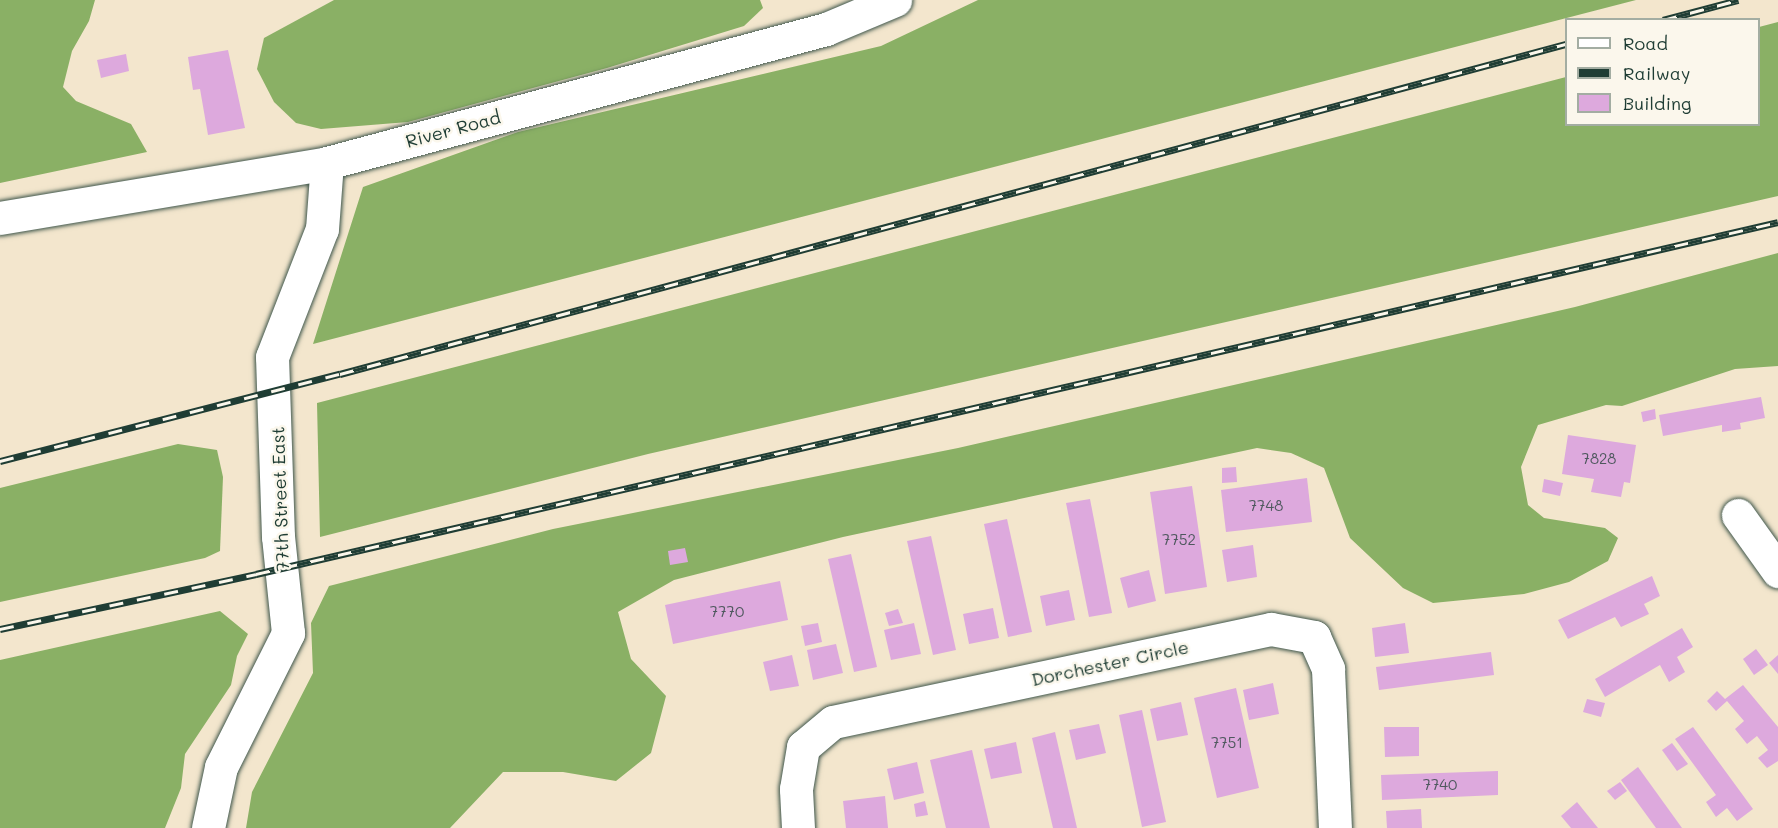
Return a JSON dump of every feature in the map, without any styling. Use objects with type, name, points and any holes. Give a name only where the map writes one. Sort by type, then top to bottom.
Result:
[{"type":"street","name":"River Road","points":[[0,218],[327,163],[826,29],[895,0]]},
{"type":"street","name":"77th Street East","points":[[208,828],[221,767],[288,633],[278,537],[272,357],[322,229],[327,163]]},
{"type":"street","points":[[1738,515],[1778,571]]},
{"type":"street","name":"Dorchester Circle","points":[[798,828],[796,789],[803,747],[833,722],[1271,628],[1314,637],[1328,669],[1335,828]]},
{"type":"green space","points":[[0,0],[95,0],[89,21],[72,51],[63,87],[76,101],[131,124],[147,152],[0,183]]},
{"type":"green space","points":[[334,0],[760,0],[763,8],[744,26],[607,68],[408,122],[321,129],[296,123],[274,102],[257,69],[264,38]]},
{"type":"green space","points":[[978,0],[1636,0],[313,344],[363,187],[518,132],[881,46]]},
{"type":"green space","points":[[1778,22],[1778,196],[648,454],[320,537],[317,403],[1565,77],[1565,126],[1760,126],[1760,27]]},
{"type":"green space","points":[[1778,253],[1778,366],[1735,369],[1622,406],[1606,405],[1538,425],[1521,467],[1528,505],[1544,518],[1605,528],[1618,538],[1608,561],[1569,582],[1524,594],[1433,603],[1403,588],[1350,538],[1324,468],[1291,453],[1257,448],[843,537],[674,580],[618,612],[631,659],[666,696],[651,753],[616,781],[563,772],[503,772],[450,828],[246,828],[252,792],[313,673],[311,623],[329,586],[553,529],[958,448],[1575,307]]},
{"type":"green space","points":[[178,444],[217,450],[223,477],[220,551],[205,558],[0,602],[0,488]]},
{"type":"green space","points":[[220,611],[248,634],[237,656],[231,685],[185,754],[181,788],[165,828],[0,828],[0,660]]},
{"type":"building","points":[[228,50],[245,128],[208,135],[200,89],[193,90],[188,57]]},
{"type":"building","points":[[126,54],[129,71],[101,78],[97,60]]},
{"type":"building","points":[[1761,397],[1765,418],[1740,423],[1741,429],[1722,432],[1722,425],[1663,436],[1659,415]]},
{"type":"building","points":[[1655,409],[1656,419],[1643,422],[1641,412]]},
{"type":"building","points":[[1568,435],[1636,445],[1630,483],[1624,482],[1621,497],[1591,492],[1594,479],[1562,474]]},
{"type":"building","points":[[1236,467],[1237,482],[1222,483],[1222,468]]},
{"type":"building","points":[[1307,478],[1312,522],[1226,532],[1221,490]]},
{"type":"building","points":[[1544,479],[1563,483],[1560,496],[1542,492]]},
{"type":"building","points":[[1192,486],[1207,587],[1165,594],[1150,492]]},
{"type":"building","points":[[1090,499],[1112,613],[1089,617],[1066,503]]},
{"type":"building","points":[[1007,519],[1032,632],[1008,637],[984,524]]},
{"type":"building","points":[[931,536],[956,650],[933,655],[907,541]]},
{"type":"building","points":[[1253,545],[1257,577],[1227,582],[1222,550]]},
{"type":"building","points":[[685,548],[688,562],[670,565],[668,551]]},
{"type":"building","points":[[851,554],[877,667],[854,672],[828,559]]},
{"type":"building","points":[[1149,570],[1156,601],[1128,608],[1120,578]]},
{"type":"building","points":[[1652,576],[1660,596],[1644,604],[1649,614],[1621,627],[1615,617],[1568,639],[1558,620]]},
{"type":"building","points":[[780,581],[788,620],[673,644],[665,605]]},
{"type":"building","points":[[1069,590],[1075,620],[1046,626],[1040,596]]},
{"type":"building","points":[[993,608],[999,638],[969,644],[963,614]]},
{"type":"building","points":[[898,609],[903,623],[889,626],[885,613]]},
{"type":"building","points":[[818,623],[822,642],[805,646],[801,626]]},
{"type":"building","points":[[914,623],[921,654],[891,660],[884,630]]},
{"type":"building","points":[[1405,623],[1409,653],[1375,657],[1372,628]]},
{"type":"building","points":[[1682,628],[1693,647],[1677,657],[1685,672],[1669,682],[1660,665],[1605,697],[1595,679]]},
{"type":"building","points":[[836,644],[843,673],[813,680],[807,650]]},
{"type":"building","points":[[1756,649],[1768,665],[1754,675],[1743,659]]},
{"type":"building","points":[[1491,652],[1494,675],[1379,690],[1376,667]]},
{"type":"building","points":[[792,655],[799,686],[770,691],[763,662]]},
{"type":"building","points":[[1778,655],[1778,674],[1769,663]]},
{"type":"building","points":[[1273,683],[1279,714],[1249,720],[1243,690]]},
{"type":"building","points":[[1743,685],[1778,727],[1778,761],[1767,768],[1758,758],[1768,750],[1757,736],[1747,744],[1735,729],[1744,721],[1727,701],[1716,711],[1707,701],[1717,691],[1725,699]]},
{"type":"building","points":[[1236,688],[1259,788],[1217,798],[1194,698]]},
{"type":"building","points":[[1587,699],[1605,703],[1601,717],[1583,712]]},
{"type":"building","points":[[1181,702],[1188,735],[1157,741],[1150,709]]},
{"type":"building","points":[[1142,710],[1166,822],[1142,827],[1119,715]]},
{"type":"building","points":[[1099,724],[1106,753],[1076,760],[1069,730]]},
{"type":"building","points":[[1384,727],[1419,727],[1419,756],[1385,757]]},
{"type":"building","points":[[1693,727],[1753,809],[1737,821],[1727,808],[1716,817],[1706,802],[1716,795],[1675,739]]},
{"type":"building","points":[[1055,732],[1077,828],[1053,828],[1032,738]]},
{"type":"building","points":[[1016,742],[1022,773],[991,779],[984,749]]},
{"type":"building","points":[[1672,743],[1688,764],[1677,771],[1662,750]]},
{"type":"building","points":[[972,750],[990,828],[946,828],[930,760]]},
{"type":"building","points":[[917,762],[924,793],[894,800],[887,769]]},
{"type":"building","points":[[1638,767],[1682,828],[1656,828],[1621,780]]},
{"type":"building","points":[[1498,771],[1498,795],[1382,800],[1381,775]]},
{"type":"building","points":[[1620,782],[1627,791],[1615,800],[1607,791]]},
{"type":"building","points":[[885,796],[888,828],[846,828],[843,801]]},
{"type":"building","points":[[925,801],[928,815],[916,817],[914,804]]},
{"type":"building","points":[[1577,802],[1598,828],[1571,828],[1561,816]]},
{"type":"building","points":[[1421,809],[1422,828],[1387,828],[1386,811]]},
{"type":"railway","points":[[1670,18],[1738,0]]},
{"type":"railway","points":[[0,461],[340,374],[1565,44]]},
{"type":"railway","points":[[0,629],[256,574],[1778,222]]}]
